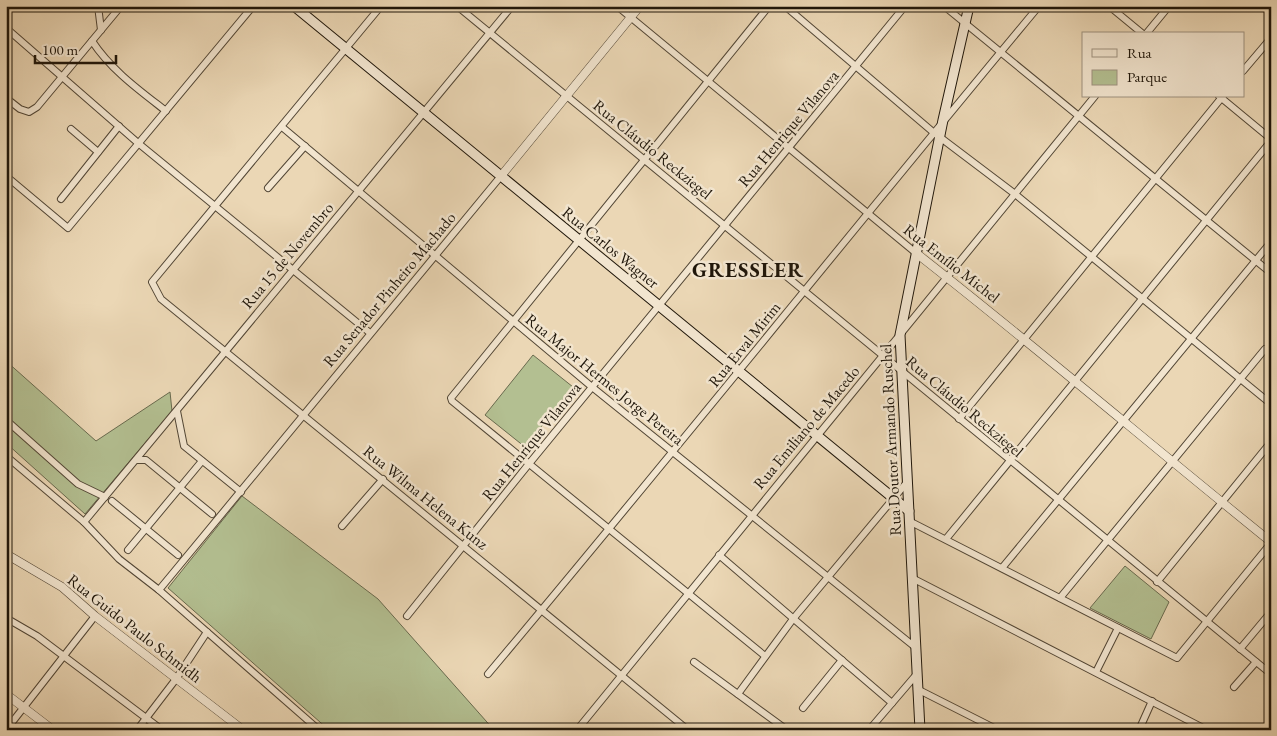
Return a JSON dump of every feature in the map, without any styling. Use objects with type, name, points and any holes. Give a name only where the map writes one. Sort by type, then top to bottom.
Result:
[{"type":"main road","name":"Rua Carlos Wagner","points":[[294,6],[909,511]]},
{"type":"main road","name":"Rua Doutor Armando Ruschel","points":[[920,730],[908,481],[900,369],[900,336],[937,135],[943,120],[969,6]]},
{"type":"street","points":[[98,6],[101,30]]},
{"type":"street","points":[[6,98],[20,109],[29,112],[37,107],[121,6]]},
{"type":"street","points":[[6,176],[68,228],[253,6]]},
{"type":"street","points":[[216,208],[381,6]]},
{"type":"street","name":"Rua Cláudio Reckziegel","points":[[457,6],[900,369],[1009,461],[1271,674]]},
{"type":"street","name":"Rua 15 de Novembro","points":[[84,522],[292,269],[425,114],[512,6]]},
{"type":"street","name":"Rua Emílio Michel","points":[[617,6],[916,253],[1025,338],[1074,382],[1271,542]]},
{"type":"street","name":"Rua Senador Pinheiro Machado","points":[[159,590],[640,6]]},
{"type":"street","points":[[765,656],[687,595],[452,401],[453,393],[769,6]]},
{"type":"street","points":[[785,6],[857,65],[937,135],[1015,194],[1271,404]]},
{"type":"street","name":"Rua Henrique Vilanova","points":[[408,616],[528,465],[905,6]]},
{"type":"street","points":[[944,6],[1271,273]]},
{"type":"street","points":[[943,120],[1039,6]]},
{"type":"street","points":[[1109,6],[1142,32]]},
{"type":"street","points":[[1146,32],[1169,6]]},
{"type":"street","points":[[6,28],[63,75],[138,143],[370,333]]},
{"type":"street","points":[[1244,70],[1271,38]]},
{"type":"street","points":[[92,41],[101,54],[120,74],[166,111]]},
{"type":"street","name":"Rua Emiliano de Macedo","points":[[577,730],[816,435],[900,336],[1093,98]]},
{"type":"street","points":[[959,419],[1220,98]]},
{"type":"street","points":[[946,539],[1271,140],[1222,98]]},
{"type":"street","points":[[61,199],[119,126]]},
{"type":"street","name":"Rua Major Hermes Jorge Pereira","points":[[282,127],[592,387],[915,647]]},
{"type":"street","points":[[72,129],[98,152]]},
{"type":"street","name":"Rua Erval Mirim","points":[[488,674],[674,453],[869,214],[937,135]]},
{"type":"street","points":[[268,188],[305,146]]},
{"type":"street","name":"Rua Wilma Helena Kunz","points":[[216,208],[152,282],[161,299],[688,730]]},
{"type":"street","points":[[1002,568],[1271,242]]},
{"type":"street","points":[[1060,598],[1265,349]]},
{"type":"street","points":[[177,411],[184,446],[241,492]]},
{"type":"street","points":[[6,420],[78,484],[105,497]]},
{"type":"street","points":[[1157,582],[1271,442]]},
{"type":"street","points":[[6,456],[84,522],[106,546],[319,730]]},
{"type":"street","points":[[136,460],[146,460],[212,514]]},
{"type":"street","points":[[128,550],[202,461]]},
{"type":"street","points":[[342,526],[382,479]]},
{"type":"street","points":[[738,694],[793,619],[908,481]]},
{"type":"street","points":[[112,500],[178,556]]},
{"type":"street","points":[[909,521],[1178,658],[1271,542]]},
{"type":"street","name":"Rua Guido Paulo Schmidh","points":[[6,554],[62,587],[95,616],[243,730]]},
{"type":"street","points":[[719,554],[892,703]]},
{"type":"street","points":[[912,578],[1207,730]]},
{"type":"street","points":[[1240,650],[1271,612]]},
{"type":"street","points":[[6,730],[95,616]]},
{"type":"street","points":[[6,618],[38,636],[162,730]]},
{"type":"street","points":[[1096,672],[1118,628]]},
{"type":"street","points":[[137,730],[176,679],[207,632]]},
{"type":"street","points":[[803,708],[842,660]]},
{"type":"street","points":[[694,662],[786,730]]},
{"type":"street","points":[[1234,687],[1256,662]]},
{"type":"street","points":[[869,730],[916,675]]},
{"type":"street","points":[[917,689],[998,730]]},
{"type":"street","points":[[6,694],[53,730]]},
{"type":"street","points":[[1139,730],[1152,701]]},
{"type":"green space","points":[[533,355],[573,387],[525,447],[485,415]]},
{"type":"green space","points":[[6,361],[96,441],[170,392],[172,411],[85,514],[6,443]]},
{"type":"green space","points":[[242,496],[378,599],[494,730],[329,730],[168,588]]},
{"type":"green space","points":[[1125,566],[1169,602],[1151,639],[1090,608]]},
{"type":"district","name":"GRESSLER","points":[[748,270]]}]
